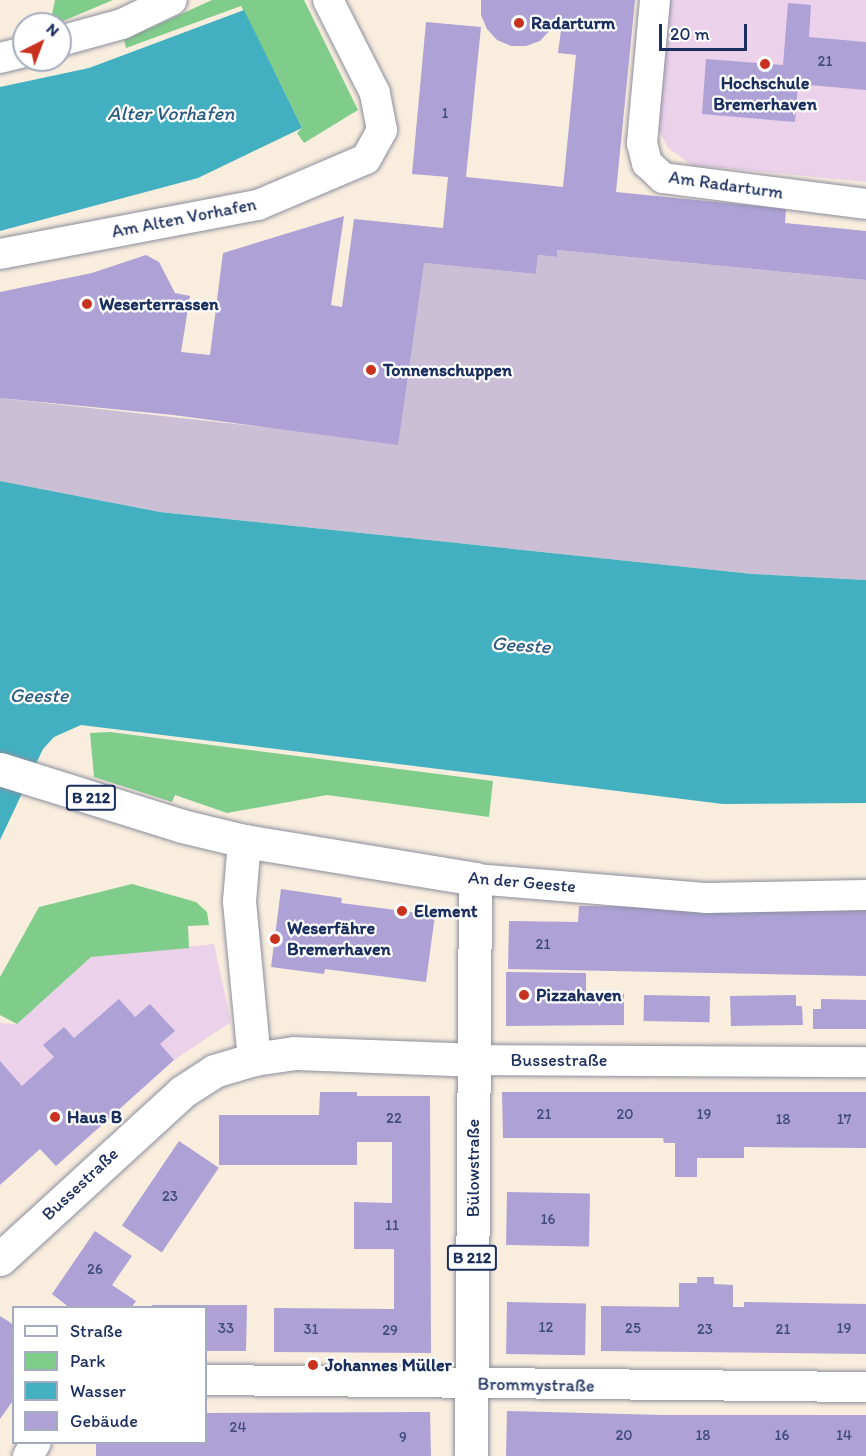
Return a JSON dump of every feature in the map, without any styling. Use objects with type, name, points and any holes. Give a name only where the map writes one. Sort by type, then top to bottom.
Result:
[{"type":"main road","name":"An der Geeste","points":[[0,769],[182,826],[244,841],[475,879]]},
{"type":"main road","points":[[244,841],[239,902],[254,1059]]},
{"type":"main road","name":"Bülowstraße","points":[[471,1456],[475,879]]},
{"type":"main road","name":"Bussestraße","points":[[0,1259],[182,1092],[214,1071],[254,1059],[294,1053],[474,1060]]},
{"type":"street","points":[[72,38],[122,24],[172,0]]},
{"type":"street","name":"Am Alten Vorhafen","points":[[0,254],[258,205],[366,159],[382,130],[375,93],[328,0]]},
{"type":"street","name":"Am Radarturm","points":[[655,0],[642,143],[647,163],[663,178],[866,204]]},
{"type":"street","name":"An der Geeste","points":[[475,879],[707,898],[866,896]]},
{"type":"street","name":"Bussestraße","points":[[474,1060],[866,1062]]},
{"type":"street","name":"Brommystraße","points":[[207,1380],[866,1387]]},
{"type":"shaded area","name":"Hochschule Bremerhaven","points":[[670,0],[866,0],[866,182],[692,165],[668,148],[658,128]]},
{"type":"shaded area","points":[[557,250],[866,280],[866,580],[753,574],[160,512],[0,481],[0,398],[326,434],[424,263],[536,274],[538,255],[556,257]]},
{"type":"shaded area","points":[[214,944],[231,1022],[174,1060],[56,1166],[40,1149],[0,1160],[0,1023],[17,1024],[91,957]]},
{"type":"green space","points":[[55,0],[113,0],[72,17],[72,12],[52,12]]},
{"type":"green space","points":[[212,0],[304,0],[358,110],[304,143],[297,133],[302,128],[241,6],[126,48],[124,40]]},
{"type":"green space","points":[[110,732],[493,781],[489,817],[327,795],[227,813],[175,795],[172,802],[94,777],[90,733]]},
{"type":"green space","points":[[132,884],[196,902],[207,912],[209,925],[188,926],[189,948],[91,957],[17,1024],[0,1015],[0,977],[39,907]]},
{"type":"water","name":"Alter Vorhafen","points":[[244,10],[302,128],[198,178],[0,231],[0,87],[89,68]]},
{"type":"water","name":"Geeste","points":[[0,481],[160,512],[753,574],[866,580],[866,803],[723,804],[81,725],[54,737],[43,749],[0,840]]},
{"type":"building","points":[[481,0],[635,0],[616,192],[786,209],[785,223],[866,231],[866,280],[557,250],[557,257],[538,255],[536,274],[424,263],[398,445],[173,415],[0,398],[0,292],[92,273],[146,255],[159,262],[175,293],[190,296],[181,352],[210,355],[223,253],[344,216],[331,305],[342,307],[354,219],[443,228],[448,177],[412,174],[426,22],[481,27],[466,177],[563,187],[576,55],[558,53],[561,30],[551,29],[540,41],[526,46],[511,46],[497,40],[487,29],[481,15]]},
{"type":"building","points":[[788,3],[811,5],[809,37],[866,42],[866,90],[798,84],[795,122],[702,114],[706,59],[783,65]]},
{"type":"building","points":[[281,889],[342,898],[341,903],[435,915],[426,982],[325,969],[324,974],[271,967]]},
{"type":"building","points":[[579,906],[866,909],[866,976],[508,969],[509,921],[578,922]]},
{"type":"building","points":[[506,972],[586,973],[586,995],[624,994],[624,1025],[506,1026]]},
{"type":"building","points":[[644,995],[710,996],[710,1022],[644,1021]]},
{"type":"building","points":[[796,995],[796,1006],[802,1006],[803,1025],[731,1026],[730,996]]},
{"type":"building","name":"Haus B","points":[[119,999],[135,1017],[150,1004],[175,1031],[160,1044],[174,1060],[56,1166],[40,1149],[0,1185],[0,1061],[22,1086],[54,1057],[43,1045],[64,1027],[74,1038]]},
{"type":"building","points":[[821,999],[866,1000],[866,1029],[813,1029],[813,1009],[821,1009]]},
{"type":"building","points":[[320,1092],[357,1092],[357,1096],[430,1096],[431,1353],[274,1352],[274,1308],[394,1309],[394,1249],[354,1249],[354,1202],[392,1203],[392,1142],[357,1142],[357,1165],[219,1165],[219,1115],[319,1115]]},
{"type":"building","points":[[502,1092],[866,1092],[866,1148],[744,1147],[744,1158],[697,1158],[697,1177],[675,1177],[675,1143],[664,1143],[663,1138],[503,1138]]},
{"type":"building","points":[[179,1141],[219,1168],[162,1252],[122,1226]]},
{"type":"building","points":[[507,1192],[590,1193],[589,1246],[506,1245]]},
{"type":"building","points":[[95,1231],[132,1256],[112,1285],[136,1301],[132,1306],[67,1306],[52,1294]]},
{"type":"building","points":[[697,1277],[714,1277],[714,1284],[733,1285],[733,1307],[744,1307],[744,1302],[866,1304],[866,1354],[601,1351],[601,1306],[679,1307],[679,1283],[697,1283]]},
{"type":"building","points":[[507,1302],[586,1303],[585,1355],[506,1354]]},
{"type":"building","points":[[247,1305],[246,1351],[207,1351],[207,1306],[152,1306]]},
{"type":"building","points":[[0,1316],[12,1324],[12,1402],[0,1419]]},
{"type":"building","points":[[507,1411],[663,1415],[866,1415],[866,1456],[506,1456]]},
{"type":"building","points":[[430,1412],[431,1456],[96,1456],[96,1444],[207,1444],[207,1413]]},
{"type":"place","name":"Radarturm","points":[[519,23]]},
{"type":"place","name":"Hochschule Bremerhaven","points":[[765,64]]},
{"type":"place","name":"Weserterrassen","points":[[87,304]]},
{"type":"place","name":"Tonnenschuppen","points":[[371,370]]},
{"type":"place","name":"Element","points":[[402,911]]},
{"type":"place","name":"Weserfähre Bremerhaven","points":[[275,939]]},
{"type":"place","name":"Pizzahaven","points":[[524,995]]},
{"type":"place","name":"Haus B","points":[[55,1117]]},
{"type":"place","name":"Johannes Müller","points":[[313,1365]]}]
